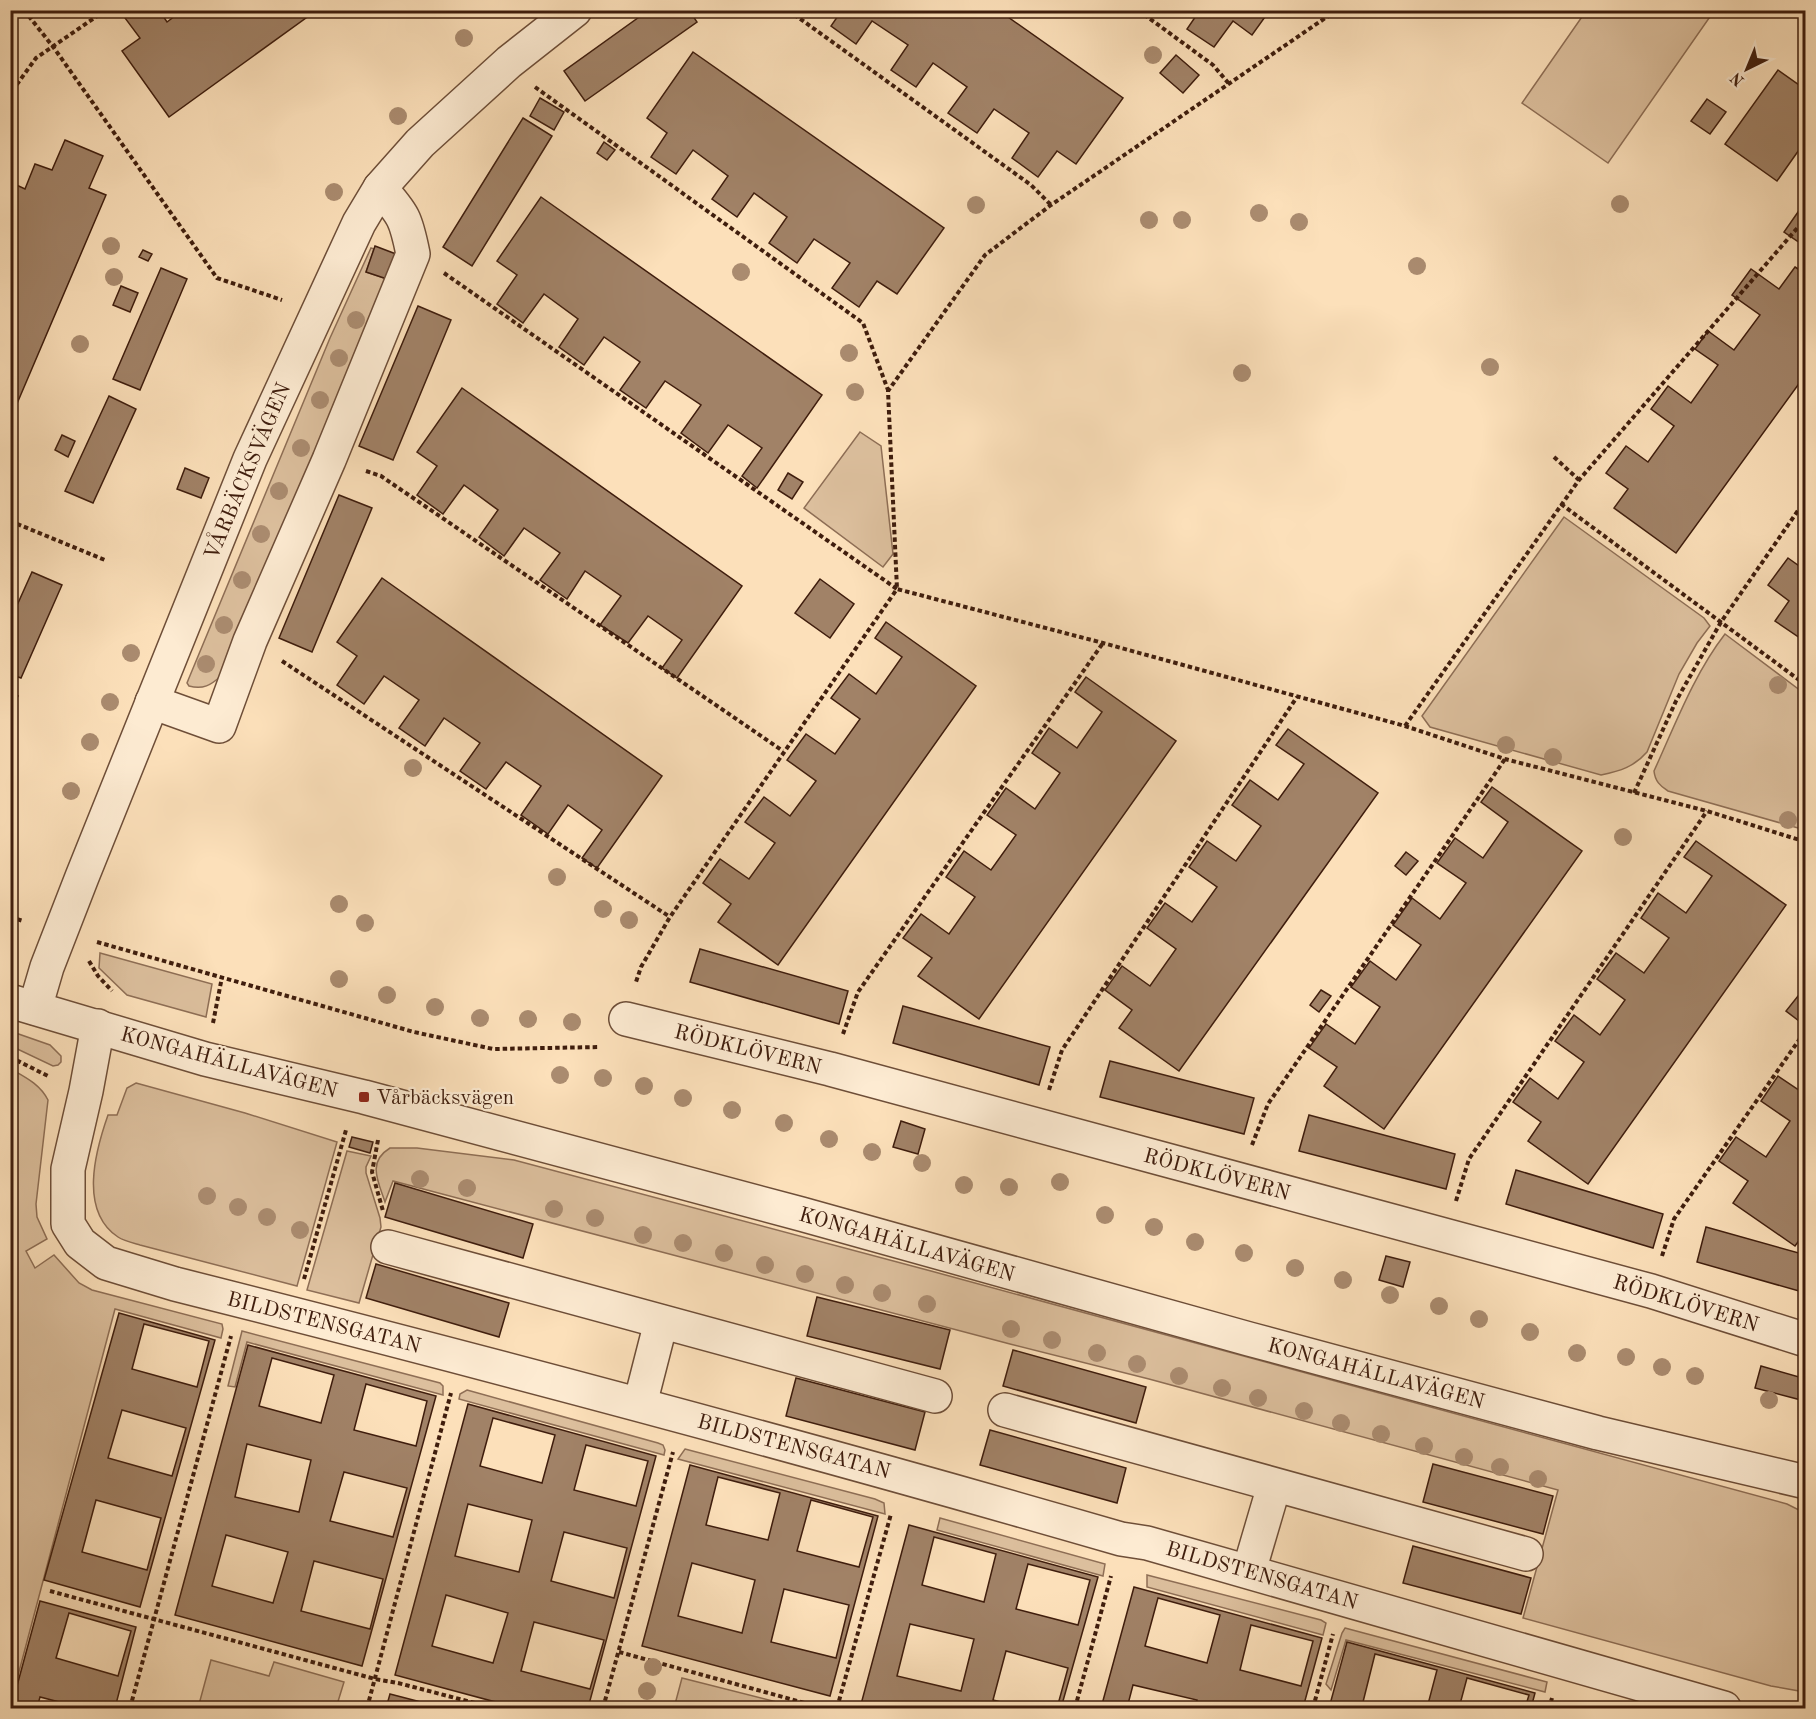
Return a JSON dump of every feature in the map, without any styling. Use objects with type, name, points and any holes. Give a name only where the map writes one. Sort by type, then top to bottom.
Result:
[{"type":"street","name":"VÅRBÄCKSVÄGEN","points":[[23,1004],[47,968],[250,459],[359,223],[380,188],[420,143],[509,62],[575,10]]},
{"type":"street","points":[[152,702],[219,726],[250,641],[329,459],[413,254],[408,228],[402,213],[380,188]]},
{"type":"street","name":"KONGAHÄLLAVÄGEN","points":[[23,1004],[204,1059],[364,1097],[766,1204],[1553,1421],[1806,1482]]},
{"type":"street","name":"RÖDKLÖVERN","points":[[626,1019],[831,1069],[1651,1291],[1806,1340]]},
{"type":"street","name":"BILDSTENSGATAN","points":[[98,1026],[68,1169],[68,1224],[80,1243],[106,1263],[175,1284],[683,1415],[902,1475],[1121,1539],[1146,1542],[1724,1708]]},
{"type":"street","points":[[388,1247],[934,1396]]},
{"type":"street","points":[[640,1404],[661,1322]]},
{"type":"street","points":[[1005,1410],[1526,1554]]},
{"type":"street","points":[[1249,1571],[1274,1486]]},
{"type":"path","points":[[24,10],[54,48],[217,278],[317,313]]},
{"type":"path","points":[[10,98],[15,87],[36,58],[54,48],[106,10]]},
{"type":"path","points":[[788,10],[1031,185],[1051,205]]},
{"type":"path","points":[[1138,10],[1213,65],[1230,85]]},
{"type":"path","points":[[888,391],[985,255],[1051,205],[1337,10]]},
{"type":"path","points":[[90,940],[414,1032],[493,1049],[600,1047],[626,1019],[641,967],[670,916],[897,589],[888,391],[863,323],[531,84],[509,62]]},
{"type":"path","points":[[1405,726],[1578,480],[1806,218]]},
{"type":"path","points":[[413,254],[437,268],[897,589],[1405,726],[1505,759],[1707,811],[1806,842]]},
{"type":"path","points":[[1554,457],[1578,480]]},
{"type":"path","points":[[329,459],[381,476],[783,751]]},
{"type":"path","points":[[1634,793],[1676,701],[1721,622],[1806,499]]},
{"type":"path","points":[[1561,504],[1806,685]]},
{"type":"path","points":[[10,521],[105,560]]},
{"type":"path","points":[[250,641],[670,916]]},
{"type":"path","points":[[831,1069],[858,992],[1103,643]]},
{"type":"path","points":[[1038,1125],[1062,1050],[1297,698]]},
{"type":"path","points":[[1239,1179],[1268,1104],[1505,759]]},
{"type":"path","points":[[1445,1236],[1469,1159],[1707,811]]},
{"type":"path","points":[[212,1024],[222,977]]},
{"type":"path","points":[[1651,1291],[1674,1219],[1806,1030]]},
{"type":"path","points":[[294,1315],[346,1129]]},
{"type":"path","points":[[379,1137],[372,1172],[386,1221],[388,1247]]},
{"type":"path","points":[[130,1708],[240,1301]]},
{"type":"path","points":[[367,1708],[461,1358]]},
{"type":"path","points":[[603,1708],[683,1415]]},
{"type":"path","points":[[837,1708],[902,1475]]},
{"type":"path","points":[[1075,1708],[1121,1539]]},
{"type":"path","points":[[50,1592],[375,1679],[494,1708]]},
{"type":"path","points":[[1313,1708],[1343,1598]]},
{"type":"path","points":[[618,1652],[823,1708]]},
{"type":"shaded area","points":[[1586,11],[1714,11],[1608,163],[1522,103]]},
{"type":"shaded area","points":[[371,248],[374,249],[366,272],[387,279],[221,676],[207,686],[189,686],[187,683],[189,678],[330,338]]},
{"type":"shaded area","points":[[860,432],[881,446],[893,554],[883,567],[804,508]]},
{"type":"shaded area","points":[[1564,517],[1704,618],[1710,626],[1679,674],[1647,752],[1626,768],[1601,775],[1430,727],[1422,716]]},
{"type":"shaded area","points":[[1725,634],[1805,694],[1805,830],[1668,791],[1655,778],[1654,771],[1686,700],[1714,649]]},
{"type":"shaded area","points":[[100,953],[212,984],[206,1017],[127,995],[99,968]]},
{"type":"shaded area","points":[[10,1031],[50,1045],[61,1056],[61,1062],[53,1066],[11,1046]]},
{"type":"shaded area","points":[[11,1069],[36,1085],[48,1100],[36,1204],[37,1217],[47,1239],[26,1251],[35,1268],[54,1255],[79,1283],[92,1290],[222,1324],[223,1329],[221,1338],[115,1309],[11,1702]]},
{"type":"shaded area","points":[[136,1083],[245,1113],[337,1142],[297,1286],[129,1242],[118,1237],[106,1226],[98,1212],[94,1197],[95,1163],[108,1115],[117,1115],[127,1088]]},
{"type":"shaded area","points":[[390,1148],[417,1148],[514,1160],[1787,1504],[1803,1512],[1805,1522],[1805,1692],[1771,1686],[1523,1618],[1558,1490],[1149,1379],[393,1181],[385,1202],[377,1179],[376,1166],[383,1153]]},
{"type":"shaded area","points":[[347,1151],[371,1156],[366,1173],[381,1227],[359,1303],[307,1290]]},
{"type":"shaded area","points":[[242,1331],[440,1383],[443,1386],[443,1395],[247,1342],[235,1387],[228,1386]]},
{"type":"shaded area","points":[[467,1390],[658,1443],[663,1445],[664,1455],[459,1399],[460,1394]]},
{"type":"shaded area","points":[[685,1449],[875,1499],[884,1503],[885,1514],[678,1459]]},
{"type":"shaded area","points":[[940,1518],[1105,1564],[1103,1576],[937,1530]]},
{"type":"shaded area","points":[[1147,1575],[1321,1620],[1326,1623],[1323,1635],[1147,1587]]},
{"type":"shaded area","points":[[1345,1628],[1547,1682],[1545,1692],[1346,1640],[1331,1690],[1326,1684]]},
{"type":"shaded area","points":[[211,1660],[269,1676],[274,1662],[344,1682],[336,1708],[198,1708]]},
{"type":"shaded area","points":[[682,1678],[800,1708],[674,1708]]},
{"type":"building","points":[[127,10],[159,10],[167,22],[183,10],[317,10],[169,117],[122,51],[140,38],[122,14]]},
{"type":"building","points":[[649,10],[689,10],[697,22],[585,101],[564,71]]},
{"type":"building","points":[[842,10],[998,10],[1123,98],[1076,164],[1057,151],[1038,177],[1012,158],[1029,133],[994,109],[977,133],[948,113],[967,87],[933,63],[916,87],[891,70],[908,45],[872,21],[856,44],[831,26]]},
{"type":"building","points":[[1200,10],[1270,10],[1252,35],[1233,21],[1214,47],[1187,29]]},
{"type":"building","points":[[693,52],[944,228],[897,294],[877,281],[859,307],[832,288],[850,263],[814,239],[797,263],[769,243],[787,217],[754,193],[737,217],[712,199],[728,176],[693,150],[676,174],[651,157],[667,133],[647,118]]},
{"type":"building","points":[[1176,55],[1199,75],[1183,93],[1160,73]]},
{"type":"building","points":[[1778,70],[1806,90],[1806,140],[1777,181],[1725,144]]},
{"type":"building","points":[[540,98],[564,112],[554,130],[530,116]]},
{"type":"building","points":[[1707,99],[1726,112],[1710,134],[1691,121]]},
{"type":"building","points":[[523,118],[552,136],[472,266],[443,247]]},
{"type":"building","points":[[65,140],[103,156],[89,188],[106,195],[10,420],[10,222],[13,217],[10,216],[10,182],[25,189],[35,164],[52,170]]},
{"type":"building","points":[[604,142],[615,150],[607,160],[597,153]]},
{"type":"building","points":[[541,197],[822,395],[757,488],[742,476],[762,448],[728,425],[708,453],[681,433],[701,405],[665,381],[646,408],[620,390],[640,362],[604,337],[584,365],[559,347],[578,319],[544,294],[523,323],[497,304],[517,275],[497,261]]},
{"type":"building","points":[[1806,203],[1806,247],[1784,232]]},
{"type":"building","points":[[375,246],[396,254],[387,279],[366,272]]},
{"type":"building","points":[[143,250],[152,254],[148,261],[139,257]]},
{"type":"building","points":[[1795,267],[1806,274],[1806,374],[1676,553],[1614,508],[1628,489],[1606,473],[1626,446],[1648,462],[1674,426],[1651,409],[1668,386],[1691,403],[1718,365],[1695,349],[1708,331],[1734,350],[1760,315],[1732,295],[1751,269],[1779,289]]},
{"type":"building","points":[[161,268],[187,279],[140,390],[113,379]]},
{"type":"building","points":[[121,286],[138,293],[130,312],[113,305]]},
{"type":"building","points":[[418,306],[451,320],[393,460],[359,446]]},
{"type":"building","points":[[462,388],[742,586],[677,678],[662,668],[682,640],[648,616],[628,643],[600,625],[621,596],[585,571],[567,599],[540,580],[560,553],[524,528],[504,556],[479,537],[498,510],[464,485],[443,514],[417,495],[437,466],[417,452]]},
{"type":"building","points":[[109,396],[136,409],[93,503],[65,491]]},
{"type":"building","points":[[62,435],[75,441],[68,457],[55,450]]},
{"type":"building","points":[[185,468],[209,478],[201,498],[177,489]]},
{"type":"building","points":[[788,473],[803,482],[792,499],[778,490]]},
{"type":"building","points":[[339,495],[372,508],[312,652],[279,638]]},
{"type":"building","points":[[1788,558],[1806,571],[1806,642],[1775,621],[1789,601],[1768,585]]},
{"type":"building","points":[[32,572],[62,585],[21,678],[10,674],[10,621]]},
{"type":"building","points":[[382,578],[662,776],[597,868],[582,858],[602,830],[568,805],[548,834],[521,815],[541,786],[506,762],[486,789],[460,771],[480,743],[444,718],[425,746],[399,728],[419,700],[384,676],[364,704],[337,685],[357,656],[337,642]]},
{"type":"building","points":[[820,579],[854,604],[830,638],[795,613]]},
{"type":"building","points":[[886,622],[976,686],[778,965],[718,922],[731,904],[703,883],[720,859],[749,879],[775,843],[745,822],[764,797],[790,816],[816,781],[787,760],[806,734],[835,754],[860,719],[831,698],[849,674],[876,694],[902,657],[875,638]]},
{"type":"building","points":[[1086,677],[1176,741],[979,1019],[918,976],[932,958],[903,938],[921,914],[949,934],[975,897],[946,877],[964,851],[991,870],[1016,835],[987,815],[1006,788],[1035,809],[1060,773],[1032,753],[1049,728],[1077,748],[1102,712],[1075,692]]},
{"type":"building","points":[[10,693],[18,696],[10,714]]},
{"type":"building","points":[[1288,729],[1378,793],[1179,1071],[1119,1028],[1132,1010],[1105,990],[1122,966],[1150,986],[1176,949],[1147,928],[1165,903],[1192,922],[1217,887],[1189,867],[1207,841],[1236,861],[1261,826],[1232,805],[1250,780],[1278,800],[1304,764],[1276,745]]},
{"type":"building","points":[[1492,787],[1582,851],[1384,1129],[1324,1086],[1337,1067],[1309,1048],[1326,1024],[1355,1044],[1380,1007],[1351,987],[1370,961],[1396,980],[1421,945],[1393,925],[1412,898],[1440,919],[1466,883],[1437,863],[1455,838],[1483,858],[1508,822],[1481,802]]},
{"type":"building","points":[[1696,841],[1786,905],[1588,1184],[1528,1141],[1541,1122],[1513,1102],[1530,1078],[1558,1099],[1584,1062],[1555,1041],[1574,1015],[1600,1035],[1625,1000],[1597,979],[1616,953],[1644,973],[1669,938],[1641,918],[1658,893],[1686,913],[1712,876],[1684,857]]},
{"type":"building","points":[[1406,852],[1418,861],[1406,875],[1395,866]]},
{"type":"building","points":[[700,949],[848,991],[839,1024],[690,982]]},
{"type":"building","points":[[1321,990],[1331,996],[1319,1012],[1310,1005]]},
{"type":"building","points":[[1798,996],[1806,1002],[1806,1013],[1799,1021],[1786,1011]]},
{"type":"building","points":[[903,1006],[1050,1047],[1039,1085],[893,1043]]},
{"type":"building","points":[[1110,1061],[1254,1098],[1244,1134],[1100,1097]]},
{"type":"building","points":[[1778,1076],[1806,1095],[1806,1231],[1795,1246],[1733,1203],[1748,1181],[1719,1161],[1736,1137],[1766,1157],[1790,1121],[1761,1101]]},
{"type":"building","points":[[1309,1115],[1455,1154],[1446,1189],[1299,1151]]},
{"type":"building","points":[[901,1121],[925,1129],[918,1154],[893,1147]]},
{"type":"building","points":[[352,1137],[373,1142],[370,1153],[349,1147]]},
{"type":"building","points":[[1516,1170],[1663,1214],[1653,1248],[1506,1204]]},
{"type":"building","points":[[395,1183],[533,1224],[523,1258],[385,1217]]},
{"type":"building","points":[[1706,1227],[1806,1255],[1806,1293],[1697,1262]]},
{"type":"building","points":[[1386,1256],[1410,1262],[1403,1287],[1379,1280]]},
{"type":"building","points":[[376,1264],[509,1303],[499,1337],[366,1298]]},
{"type":"building","points":[[817,1297],[950,1330],[940,1369],[807,1336]]},
{"type":"building","points":[[119,1313],[215,1340],[140,1607],[44,1580]],"holes":[[[144,1324],[209,1341],[197,1387],[132,1369]],[[122,1410],[186,1428],[172,1476],[108,1458]],[[96,1500],[161,1518],[147,1570],[82,1552]]]},
{"type":"building","points":[[248,1345],[436,1396],[362,1666],[175,1615]],"holes":[[[272,1358],[334,1375],[321,1423],[259,1406]],[[366,1384],[427,1401],[416,1446],[354,1430]],[[247,1444],[311,1460],[299,1512],[235,1497]],[[344,1472],[407,1488],[393,1537],[330,1521]],[[226,1535],[288,1552],[273,1603],[212,1586]],[[314,1561],[383,1579],[370,1629],[301,1611]]]},
{"type":"building","points":[[1013,1350],[1146,1387],[1136,1423],[1003,1386]]},
{"type":"building","points":[[1761,1366],[1806,1379],[1801,1400],[1755,1388]]},
{"type":"building","points":[[796,1378],[925,1412],[915,1450],[786,1416]]},
{"type":"building","points":[[468,1404],[656,1456],[588,1708],[518,1708],[395,1675]],"holes":[[[493,1418],[555,1435],[542,1483],[480,1466]],[[586,1445],[648,1461],[636,1506],[574,1490]],[[468,1504],[532,1520],[519,1572],[455,1556]],[[564,1532],[627,1548],[614,1598],[551,1581]],[[446,1595],[508,1613],[493,1663],[432,1646]],[[534,1622],[604,1640],[590,1689],[521,1671]]]},
{"type":"building","points":[[990,1430],[1126,1468],[1117,1503],[980,1465]]},
{"type":"building","points":[[1433,1464],[1553,1496],[1543,1534],[1423,1502]]},
{"type":"building","points":[[690,1465],[878,1516],[830,1696],[642,1646]],"holes":[[[718,1477],[780,1493],[768,1540],[706,1525]],[[811,1500],[873,1517],[859,1567],[797,1551]],[[692,1563],[755,1580],[742,1633],[678,1616]],[[784,1589],[849,1605],[836,1658],[771,1642]]]},
{"type":"building","points":[[909,1525],[1098,1577],[1061,1708],[1057,1708],[1068,1668],[1006,1651],[993,1700],[1025,1708],[860,1708]],"holes":[[[934,1537],[996,1554],[984,1602],[922,1585]],[[1028,1564],[1090,1580],[1078,1625],[1016,1609]],[[910,1624],[974,1639],[961,1691],[897,1676]]]},
{"type":"building","points":[[1413,1546],[1531,1578],[1521,1614],[1403,1583]]},
{"type":"building","points":[[1134,1587],[1322,1638],[1303,1708],[1195,1708],[1197,1700],[1133,1685],[1127,1708],[1101,1708]],"holes":[[[1158,1598],[1220,1615],[1207,1663],[1145,1646]],[[1251,1625],[1313,1641],[1301,1686],[1240,1670]]]},
{"type":"building","points":[[40,1601],[136,1627],[115,1708],[82,1708],[40,1697],[37,1708],[11,1708]],"holes":[[[69,1613],[131,1631],[118,1676],[56,1658]]]},
{"type":"building","points":[[1347,1642],[1535,1693],[1531,1708],[1525,1708],[1529,1695],[1467,1678],[1459,1708],[1427,1708],[1437,1670],[1375,1654],[1363,1702],[1389,1708],[1329,1708]]},
{"type":"building","points":[[390,1694],[444,1708],[386,1708]]},
{"type":"place","name":"Vårbäcksvägen","points":[[364,1097]]}]
